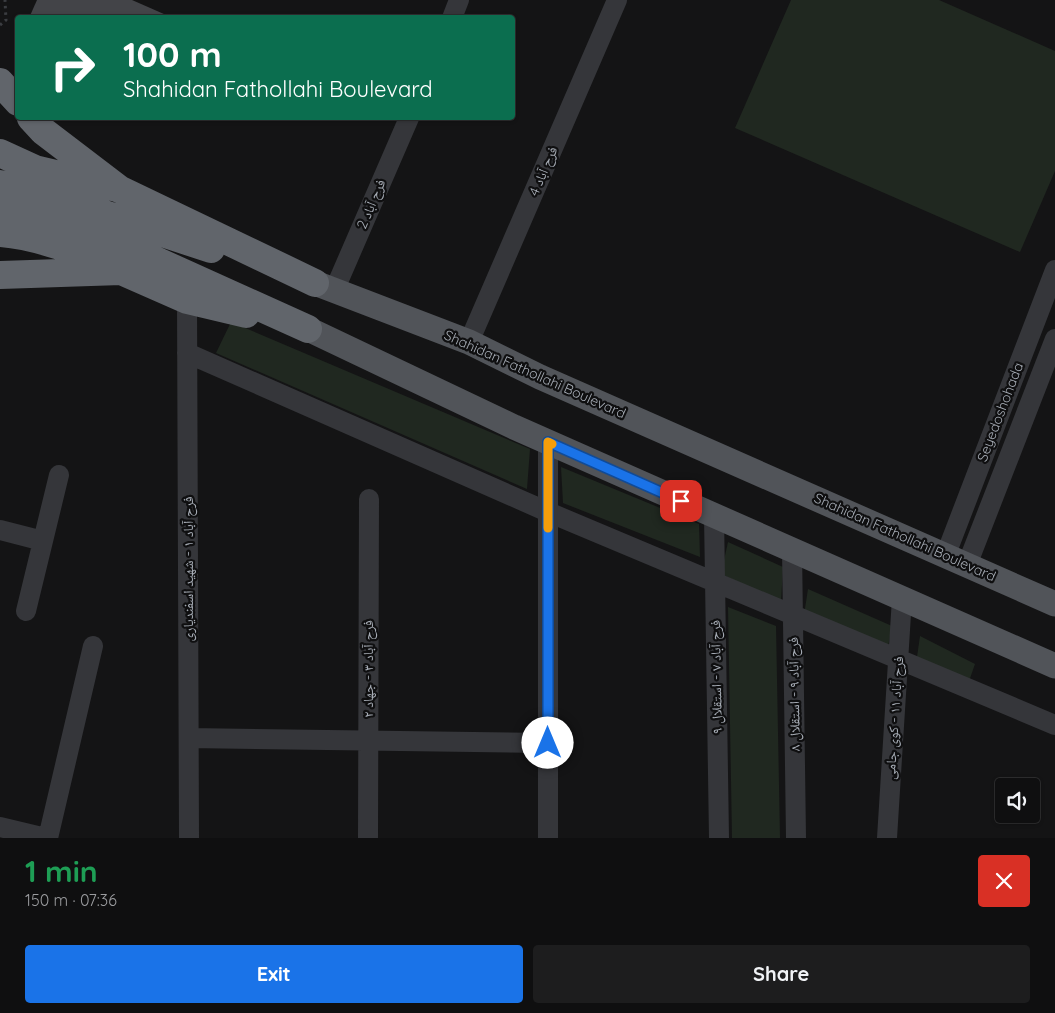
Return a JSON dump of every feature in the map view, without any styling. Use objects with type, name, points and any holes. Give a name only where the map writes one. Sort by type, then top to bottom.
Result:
[{"type":"highway","points":[[0,82],[15,99]]},
{"type":"highway","name":"Shahidan Fathollahi Boulevard","points":[[34,120],[43,131],[119,189],[324,287]]},
{"type":"highway","points":[[0,153],[35,169],[119,189]]},
{"type":"highway","points":[[0,184],[59,199],[324,287]]},
{"type":"highway","points":[[0,208],[54,222],[124,246],[308,329]]},
{"type":"highway","points":[[0,233],[12,234],[81,253],[187,300],[308,329]]},
{"type":"highway","points":[[0,275],[121,271]]},
{"type":"main road","name":"Shahidan Fathollahi Boulevard","points":[[324,287],[469,342],[540,377],[1055,604]]},
{"type":"main road","points":[[308,329],[548,442],[1055,666]]},
{"type":"street","points":[[453,15],[460,0]]},
{"type":"street","name":"فرح آباد 4","points":[[469,342],[617,0]]},
{"type":"street","name":"فرح آباد 2","points":[[324,287],[407,120]]},
{"type":"street","name":"Seyedoshohada","points":[[956,560],[963,509],[1055,270]]},
{"type":"street","name":"فرح آباد ۱ - شهید اسفندیاری","points":[[187,300],[189,838]]},
{"type":"street","name":"Seyedoshohada","points":[[956,560],[986,517],[1055,338]]},
{"type":"street","points":[[187,353],[548,512],[793,613],[898,660],[1055,725]]},
{"type":"street","points":[[548,442],[548,838]]},
{"type":"street","points":[[26,611],[58,475]]},
{"type":"street","name":"فرح آباد ۳ - جهاد ۲","points":[[368,838],[369,499]]},
{"type":"street","points":[[963,509],[986,517]]},
{"type":"street","name":"فرح آباد ۷ - استقلال ۹","points":[[714,515],[719,838]]},
{"type":"street","points":[[0,530],[43,541]]},
{"type":"street","name":"فرح آباد ۹ - استقلال ۸","points":[[792,550],[796,838]]},
{"type":"street","name":"فرح آباد ۱۱ - کوی جامی","points":[[887,838],[902,598]]},
{"type":"street","points":[[0,827],[47,838],[93,646]]},
{"type":"street","points":[[189,738],[548,743]]},
{"type":"path","points":[[0,25],[6,20],[6,0]]},
{"type":"shaded area","points":[[791,0],[939,0],[1055,51],[1055,171],[1020,252],[735,128]]},
{"type":"shaded area","points":[[231,322],[530,449],[527,489],[216,353]]},
{"type":"shaded area","points":[[561,467],[699,524],[700,557],[563,503]]},
{"type":"shaded area","points":[[728,542],[783,567],[781,602],[721,574]]},
{"type":"shaded area","points":[[808,589],[892,626],[887,652],[804,615]]},
{"type":"shaded area","points":[[728,607],[776,626],[780,838],[732,838]]},
{"type":"shaded area","points":[[920,636],[975,664],[968,684],[917,657]]},
{"type":"building","points":[[37,0],[132,0],[166,15],[30,15]]},
{"type":"slow traffic","points":[[548,528],[548,442],[552,444]]},
{"type":"route","points":[[548,743],[548,442],[681,501]]}]
